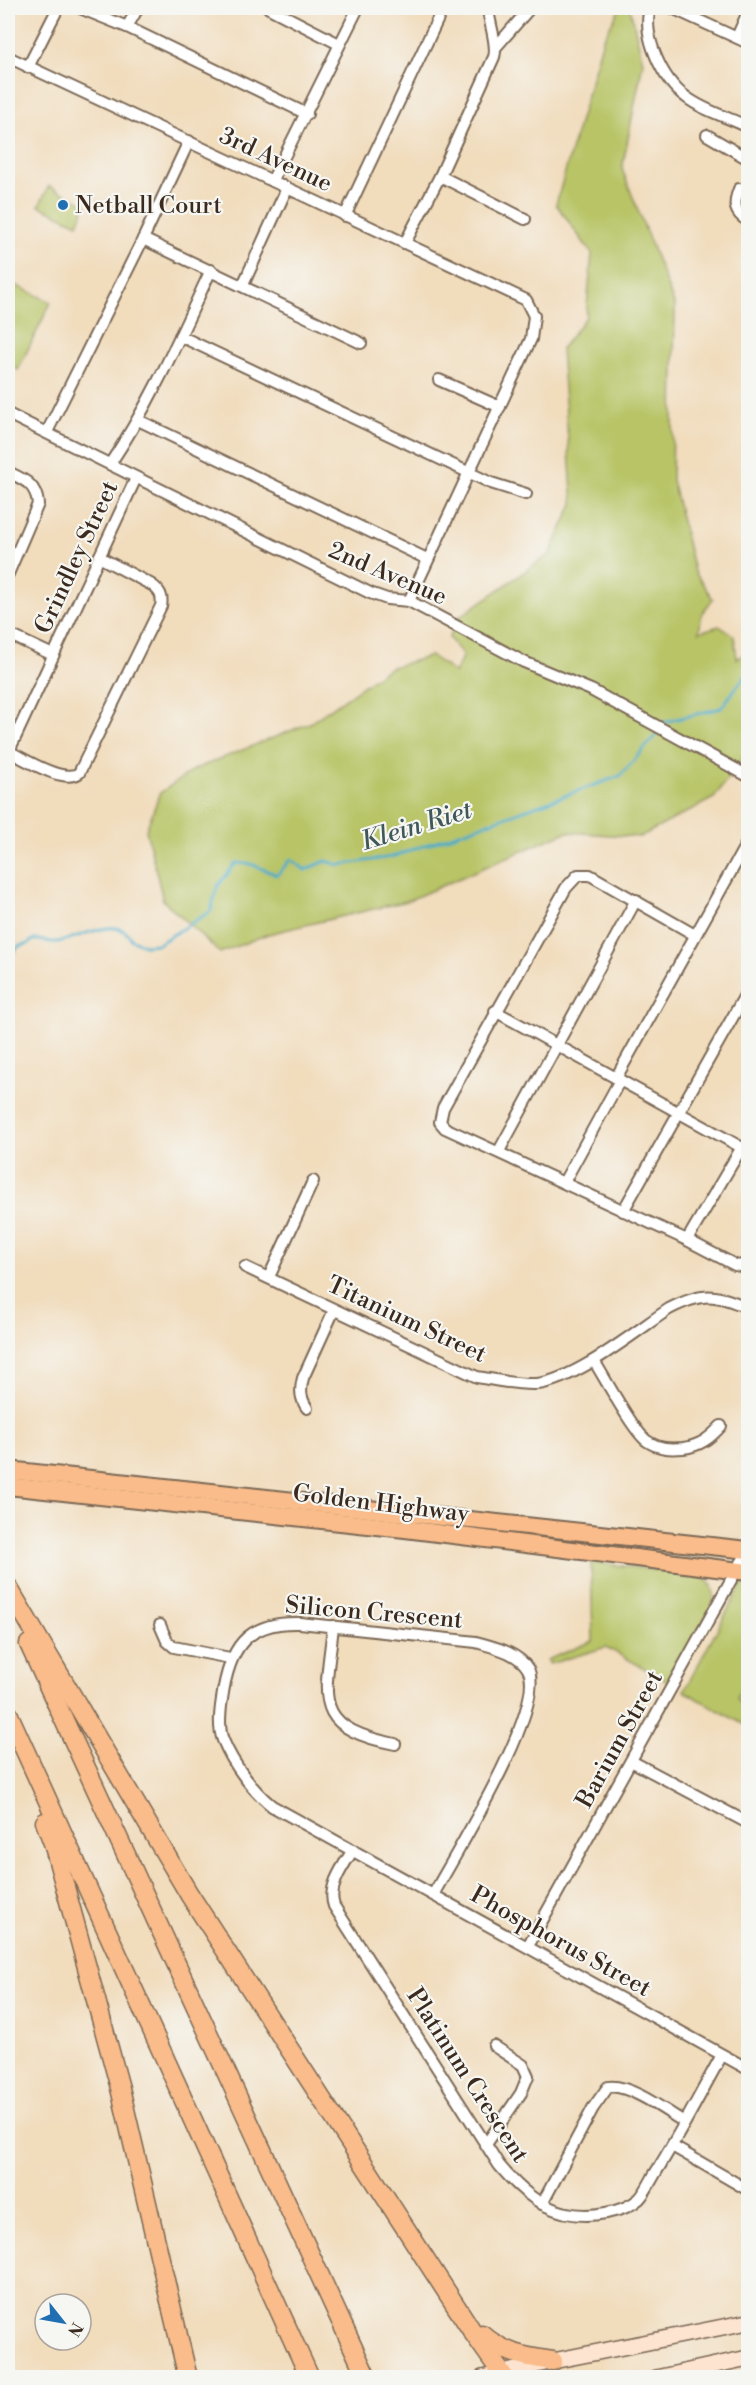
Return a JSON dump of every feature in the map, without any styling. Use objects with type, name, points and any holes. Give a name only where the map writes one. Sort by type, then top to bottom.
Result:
[{"type":"highway","points":[[8,1587],[189,1894],[463,2317],[505,2375]]},
{"type":"highway","points":[[8,1598],[367,2378]]},
{"type":"highway","points":[[8,1713],[310,2378]]},
{"type":"highway","points":[[8,1730],[53,1843],[120,2088],[188,2376]]},
{"type":"highway","points":[[463,2317],[504,2351],[519,2357],[553,2361]]},
{"type":"main road","name":"Golden Highway","points":[[8,1470],[19,1482],[742,1571]]},
{"type":"main road","name":"Golden Highway","points":[[19,1482],[748,1551]]},
{"type":"main road","points":[[482,2378],[505,2375],[553,2361],[748,2322]]},
{"type":"main road","points":[[656,2378],[748,2358]]},
{"type":"street","points":[[28,67],[58,8]]},
{"type":"street","points":[[80,8],[127,27],[307,114]]},
{"type":"street","points":[[127,27],[138,8]]},
{"type":"street","points":[[273,182],[358,8]]},
{"type":"street","points":[[345,216],[442,8]]},
{"type":"street","points":[[405,243],[440,176],[494,57],[496,47],[490,29],[488,8]]},
{"type":"street","points":[[496,47],[530,8]]},
{"type":"street","points":[[650,8],[648,30],[652,45],[658,62],[675,87],[695,103],[748,127]]},
{"type":"street","points":[[672,8],[748,43]]},
{"type":"street","points":[[273,9],[339,44]]},
{"type":"street","points":[[737,37],[748,12]]},
{"type":"street","name":"3rd Avenue","points":[[8,57],[526,300],[534,316],[531,339],[500,407]]},
{"type":"street","points":[[707,135],[748,159]]},
{"type":"street","points":[[47,432],[189,141]]},
{"type":"street","points":[[440,176],[525,219]]},
{"type":"street","points":[[243,285],[287,188]]},
{"type":"street","points":[[739,189],[734,208],[737,214],[748,221]]},
{"type":"street","points":[[143,239],[361,343]]},
{"type":"street","points":[[110,464],[138,420],[211,270]]},
{"type":"street","points":[[180,336],[491,483],[526,494]]},
{"type":"street","points":[[409,601],[500,407],[439,380]]},
{"type":"street","name":"2nd Avenue","points":[[8,414],[370,593],[387,599],[409,601],[524,662],[591,690],[748,776]]},
{"type":"street","points":[[138,420],[427,559]]},
{"type":"street","points":[[8,472],[31,484],[37,494],[38,504],[11,559],[8,574]]},
{"type":"street","name":"Grindley Street","points":[[8,752],[136,478]]},
{"type":"street","points":[[8,752],[62,776],[73,777],[83,767],[162,598],[159,591],[152,585],[99,557]]},
{"type":"street","points":[[8,634],[53,655]]},
{"type":"street","points":[[564,1182],[695,934],[744,857],[748,841]]},
{"type":"street","points":[[695,934],[590,875],[578,875],[572,879],[495,1011],[439,1117],[445,1128],[499,1151],[735,1265],[740,1266],[748,1262]]},
{"type":"street","points":[[499,1151],[555,1044],[636,900]]},
{"type":"street","points":[[623,1211],[748,990]]},
{"type":"street","points":[[495,1011],[745,1149],[687,1240]]},
{"type":"street","points":[[269,1277],[313,1181]]},
{"type":"street","name":"Titanium Street","points":[[245,1267],[477,1377],[512,1383],[539,1384],[576,1371],[684,1301],[720,1296],[748,1308]]},
{"type":"street","points":[[307,1408],[302,1402],[300,1390],[303,1378],[334,1310]]},
{"type":"street","points":[[594,1361],[638,1431],[654,1445],[668,1450],[692,1447],[708,1440],[722,1426]]},
{"type":"street","name":"Barium Street","points":[[528,1946],[742,1571],[748,1551]]},
{"type":"street","name":"Silicon Crescent","points":[[230,1658],[253,1633],[283,1622],[476,1642],[500,1649],[516,1658],[529,1672],[530,1694],[524,1719],[506,1761],[433,1895]]},
{"type":"street","points":[[160,1625],[167,1641],[174,1647],[230,1658],[225,1674],[220,1722],[222,1739],[261,1797],[272,1806],[353,1850]]},
{"type":"street","points":[[333,1626],[326,1699],[330,1713],[337,1721],[366,1737],[395,1744]]},
{"type":"street","points":[[632,1761],[748,1823]]},
{"type":"street","name":"Phosphorus Street","points":[[353,1850],[748,2069]]},
{"type":"street","name":"Platinum Crescent","points":[[353,1850],[333,1888],[331,1895],[334,1906],[499,2165],[519,2188],[542,2204],[576,2216],[616,2211],[632,2205],[641,2198],[722,2055]]},
{"type":"street","points":[[487,2144],[521,2093],[528,2076],[524,2065],[494,2046]]},
{"type":"street","points":[[542,2204],[593,2108],[608,2088],[615,2086],[627,2089],[684,2122]]},
{"type":"street","points":[[672,2146],[748,2190]]},
{"type":"green space","points":[[620,8],[630,8],[643,62],[622,169],[675,306],[672,480],[694,571],[713,599],[702,613],[699,632],[719,626],[734,636],[737,659],[748,651],[748,751],[714,798],[640,837],[566,832],[407,901],[268,934],[220,953],[163,900],[146,830],[160,793],[195,769],[310,723],[389,668],[431,656],[455,673],[463,655],[449,638],[458,618],[550,554],[573,504],[561,349],[586,317],[592,254],[556,204],[603,39]]},
{"type":"green space","name":"Netball Court","points":[[49,186],[86,204],[78,224],[39,206]]},
{"type":"green space","points":[[9,282],[51,302],[18,370],[8,365]]},
{"type":"green space","points":[[591,1562],[696,1575],[712,1586],[714,1595],[712,1606],[669,1682],[606,1647],[549,1664],[547,1660],[593,1641]]},
{"type":"green space","points":[[743,1582],[748,1582],[748,1671],[737,1698],[748,1714],[748,1727],[684,1691]]},
{"type":"waterway","name":"Klein Riet","points":[[665,722],[721,708],[748,672]]},
{"type":"waterway","name":"Klein Riet","points":[[8,957],[19,946],[33,940],[57,942],[108,928],[117,928],[126,932],[132,940],[145,945],[158,944],[211,911],[217,887],[236,863],[251,864],[277,875],[291,859],[305,870],[326,861],[340,865],[392,857],[620,776],[658,733]]},
{"type":"place","name":"Netball Court","points":[[63,205]]}]
